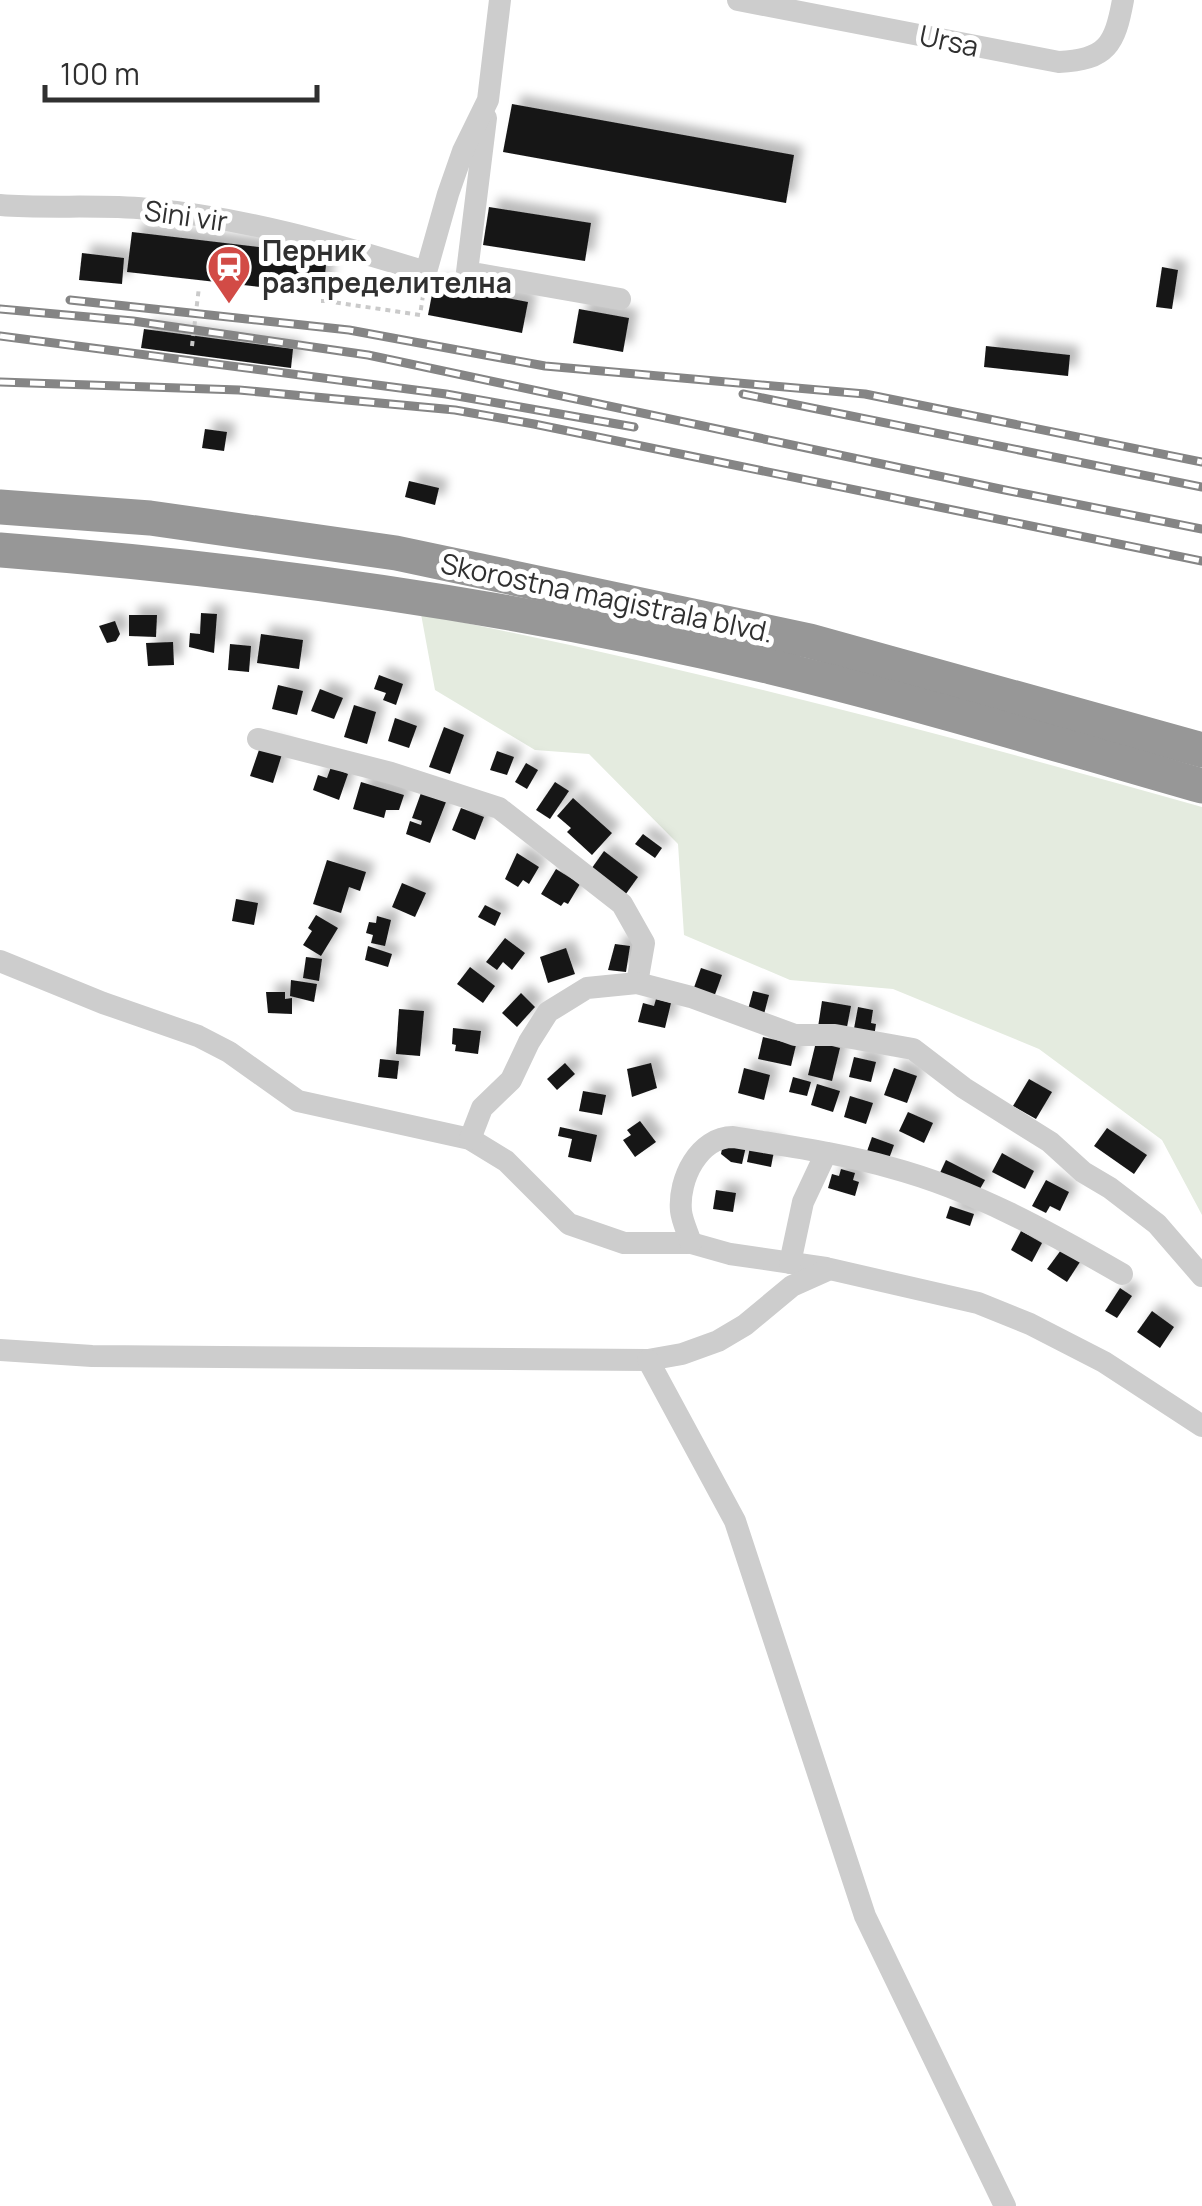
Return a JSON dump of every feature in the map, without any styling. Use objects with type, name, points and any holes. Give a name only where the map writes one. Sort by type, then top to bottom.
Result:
[{"type":"highway","name":"Skorostna magistrala blvd.","points":[[0,508],[150,518],[396,553],[810,641],[1202,750]]},
{"type":"highway","name":"Skorostna magistrala blvd.","points":[[0,550],[176,564],[525,615],[770,667],[1202,786]]},
{"type":"street","points":[[500,0],[467,272],[620,299]]},
{"type":"street","name":"Ursa","points":[[738,0],[1059,62],[1096,56],[1109,46],[1117,32],[1122,3]]},
{"type":"street","points":[[425,281],[448,194],[463,151],[488,100]]},
{"type":"street","name":"Sini vir","points":[[0,205],[144,208],[203,215],[339,246],[425,281]]},
{"type":"street","points":[[258,739],[390,773],[499,808],[622,904],[644,943],[638,983]]},
{"type":"street","points":[[0,961],[198,1036],[229,1052],[298,1100],[470,1139],[506,1161],[569,1224],[624,1242],[690,1243],[730,1254],[830,1269],[978,1303],[1030,1324],[1104,1362],[1202,1426]]},
{"type":"street","points":[[470,1139],[482,1108],[511,1080],[548,1012],[587,988],[638,983],[691,997],[795,1035],[834,1035],[913,1049],[964,1088],[1050,1142],[1083,1172],[1157,1224],[1202,1276]]},
{"type":"street","points":[[690,1243],[681,1211],[683,1186],[692,1164],[710,1143],[721,1137],[733,1137],[893,1168],[956,1190],[1035,1224],[1122,1274]]},
{"type":"street","points":[[790,1263],[803,1202],[826,1153]]},
{"type":"street","points":[[0,1350],[92,1356],[648,1360],[682,1354],[718,1341],[745,1325],[792,1286],[830,1269]]},
{"type":"street","points":[[648,1360],[734,1521],[864,1916],[1005,2206]]},
{"type":"path","points":[[331,268],[324,301],[420,315],[425,281]]},
{"type":"path","points":[[192,346],[199,286]]},
{"type":"shaded area","points":[[421,614],[813,703],[1202,807],[1202,1215],[1162,1140],[1039,1049],[893,989],[790,980],[684,935],[678,844],[589,754],[535,750],[435,690]]},
{"type":"building","points":[[512,104],[794,155],[786,203],[503,152]]},
{"type":"building","points":[[489,207],[591,223],[585,261],[483,245]]},
{"type":"building","name":"Перник разпределителна","points":[[132,232],[327,255],[323,294],[127,272]]},
{"type":"building","points":[[82,253],[124,258],[122,284],[79,280]]},
{"type":"building","points":[[1162,267],[1178,270],[1172,309],[1156,307]]},
{"type":"building","points":[[434,284],[528,302],[522,333],[428,315]]},
{"type":"building","points":[[579,309],[629,318],[623,352],[573,343]]},
{"type":"building","points":[[144,329],[293,349],[291,368],[141,348]]},
{"type":"building","points":[[986,346],[1070,355],[1068,376],[984,367]]},
{"type":"building","points":[[205,429],[227,432],[224,451],[202,448]]},
{"type":"building","points":[[409,481],[439,488],[435,505],[405,497]]},
{"type":"building","points":[[201,613],[217,614],[214,653],[189,647],[190,633],[200,634]]},
{"type":"building","points":[[129,615],[157,615],[156,637],[129,636]]},
{"type":"building","points":[[115,621],[120,634],[116,641],[107,643],[99,626]]},
{"type":"building","points":[[261,634],[303,640],[299,669],[257,663]]},
{"type":"building","points":[[173,642],[174,665],[148,666],[146,643]]},
{"type":"building","points":[[230,644],[251,646],[249,672],[228,670]]},
{"type":"building","points":[[379,675],[403,684],[396,705],[383,700],[386,693],[374,689]]},
{"type":"building","points":[[278,685],[303,691],[297,715],[272,709]]},
{"type":"building","points":[[320,689],[343,698],[334,719],[311,711]]},
{"type":"building","points":[[354,705],[376,712],[367,744],[344,737]]},
{"type":"building","points":[[395,718],[417,726],[409,748],[388,741]]},
{"type":"building","points":[[444,727],[464,735],[450,774],[429,767]]},
{"type":"building","points":[[261,744],[283,751],[273,783],[250,776]]},
{"type":"building","points":[[497,751],[514,757],[507,775],[490,770]]},
{"type":"building","points":[[526,763],[538,770],[527,789],[515,782]]},
{"type":"building","points":[[331,767],[348,774],[339,800],[313,790],[318,775],[327,778]]},
{"type":"building","points":[[361,782],[404,795],[399,810],[386,810],[384,818],[353,809]]},
{"type":"building","points":[[555,782],[569,791],[550,819],[536,810]]},
{"type":"building","points":[[421,793],[446,802],[430,843],[406,834],[410,821],[421,825],[422,821],[412,818]]},
{"type":"building","points":[[573,798],[612,833],[592,855],[567,832],[571,828],[557,816]]},
{"type":"building","points":[[461,808],[484,817],[475,840],[452,830]]},
{"type":"building","points":[[643,834],[662,848],[655,858],[635,844]]},
{"type":"building","points":[[604,851],[638,877],[623,898],[589,872]]},
{"type":"building","points":[[517,853],[539,867],[529,884],[523,880],[518,887],[505,879]]},
{"type":"building","points":[[327,860],[366,872],[360,891],[349,887],[341,913],[313,904]]},
{"type":"building","points":[[556,869],[580,884],[568,904],[564,902],[561,906],[541,894]]},
{"type":"building","points":[[402,883],[426,893],[415,917],[392,907]]},
{"type":"building","points":[[236,899],[258,903],[254,925],[232,921]]},
{"type":"building","points":[[485,905],[501,913],[495,926],[478,917]]},
{"type":"building","points":[[316,915],[338,928],[321,956],[303,945]]},
{"type":"building","points":[[377,916],[391,920],[385,946],[371,943],[373,935],[366,933],[369,922],[376,923]]},
{"type":"building","points":[[505,938],[525,953],[512,970],[503,962],[497,970],[486,962]]},
{"type":"building","points":[[615,944],[630,946],[626,972],[608,970]]},
{"type":"building","points":[[368,946],[392,954],[388,967],[365,960]]},
{"type":"building","points":[[566,948],[575,974],[548,983],[540,957]]},
{"type":"building","points":[[306,957],[322,959],[319,981],[303,978]]},
{"type":"building","points":[[470,967],[495,986],[483,1003],[457,984]]},
{"type":"building","points":[[701,968],[722,975],[713,1000],[692,993]]},
{"type":"building","points":[[291,980],[317,984],[314,1002],[290,996]]},
{"type":"building","points":[[753,991],[769,995],[763,1018],[747,1013]]},
{"type":"building","points":[[266,992],[285,992],[285,999],[292,998],[292,1014],[268,1013]]},
{"type":"building","points":[[521,993],[535,1007],[517,1027],[502,1013]]},
{"type":"building","points":[[656,999],[671,1003],[665,1028],[638,1022],[643,1003],[654,1006]]},
{"type":"building","points":[[822,1001],[851,1006],[846,1032],[818,1027]]},
{"type":"building","points":[[858,1007],[873,1010],[874,1037],[853,1034]]},
{"type":"building","points":[[399,1009],[424,1011],[420,1056],[396,1054]]},
{"type":"building","points":[[453,1028],[481,1031],[478,1054],[455,1051]]},
{"type":"building","points":[[763,1037],[796,1045],[791,1066],[758,1059]]},
{"type":"building","points":[[816,1042],[840,1048],[832,1081],[808,1075]]},
{"type":"building","points":[[854,1057],[876,1062],[871,1082],[849,1077]]},
{"type":"building","points":[[380,1059],[399,1061],[397,1079],[378,1077]]},
{"type":"building","points":[[565,1063],[575,1074],[557,1090],[547,1079]]},
{"type":"building","points":[[651,1063],[657,1088],[632,1097],[627,1069]]},
{"type":"building","points":[[744,1068],[770,1075],[764,1100],[738,1093]]},
{"type":"building","points":[[894,1068],[917,1076],[907,1103],[884,1095]]},
{"type":"building","points":[[793,1077],[811,1082],[807,1096],[789,1092]]},
{"type":"building","points":[[1029,1079],[1052,1092],[1036,1119],[1013,1106]]},
{"type":"building","points":[[817,1084],[840,1091],[833,1112],[811,1105]]},
{"type":"building","points":[[583,1091],[606,1095],[602,1115],[579,1111]]},
{"type":"building","points":[[850,1096],[873,1103],[866,1124],[844,1117]]},
{"type":"building","points":[[908,1112],[933,1123],[924,1143],[899,1131]]},
{"type":"building","points":[[640,1121],[656,1142],[635,1157],[623,1140],[631,1135],[627,1130]]},
{"type":"building","points":[[560,1127],[597,1135],[591,1162],[568,1157],[572,1139],[558,1136]]},
{"type":"building","points":[[1107,1128],[1147,1155],[1134,1174],[1094,1146]]},
{"type":"building","points":[[872,1137],[894,1145],[887,1164],[865,1157]]},
{"type":"building","points":[[724,1138],[747,1142],[742,1164],[721,1154]]},
{"type":"building","points":[[751,1142],[775,1146],[771,1167],[747,1162]]},
{"type":"building","points":[[1002,1153],[1034,1171],[1025,1189],[992,1172]]},
{"type":"building","points":[[946,1160],[985,1180],[976,1196],[938,1177]]},
{"type":"building","points":[[841,1169],[855,1173],[853,1180],[859,1182],[855,1196],[828,1188],[832,1174],[839,1176]]},
{"type":"building","points":[[1046,1180],[1069,1192],[1060,1211],[1050,1206],[1046,1213],[1032,1206]]},
{"type":"building","points":[[716,1190],[736,1193],[733,1212],[713,1209]]},
{"type":"building","points":[[950,1206],[974,1214],[970,1226],[946,1218]]},
{"type":"building","points":[[1021,1231],[1042,1243],[1032,1262],[1011,1250]]},
{"type":"building","points":[[1061,1250],[1080,1262],[1067,1282],[1047,1269]]},
{"type":"building","points":[[1120,1288],[1132,1296],[1117,1318],[1105,1311]]},
{"type":"building","points":[[1152,1311],[1174,1327],[1160,1348],[1137,1332]]},
{"type":"railway","points":[[70,300],[349,330],[545,366],[865,394],[1202,462]]},
{"type":"railway","points":[[0,309],[133,321],[368,355],[1202,529]]},
{"type":"railway","points":[[0,336],[446,394],[634,427]]},
{"type":"railway","points":[[0,382],[239,390],[455,410],[1202,561]]},
{"type":"railway","points":[[743,394],[1202,487]]},
{"type":"place","name":"Перник разпределителна","points":[[229,305]]}]
